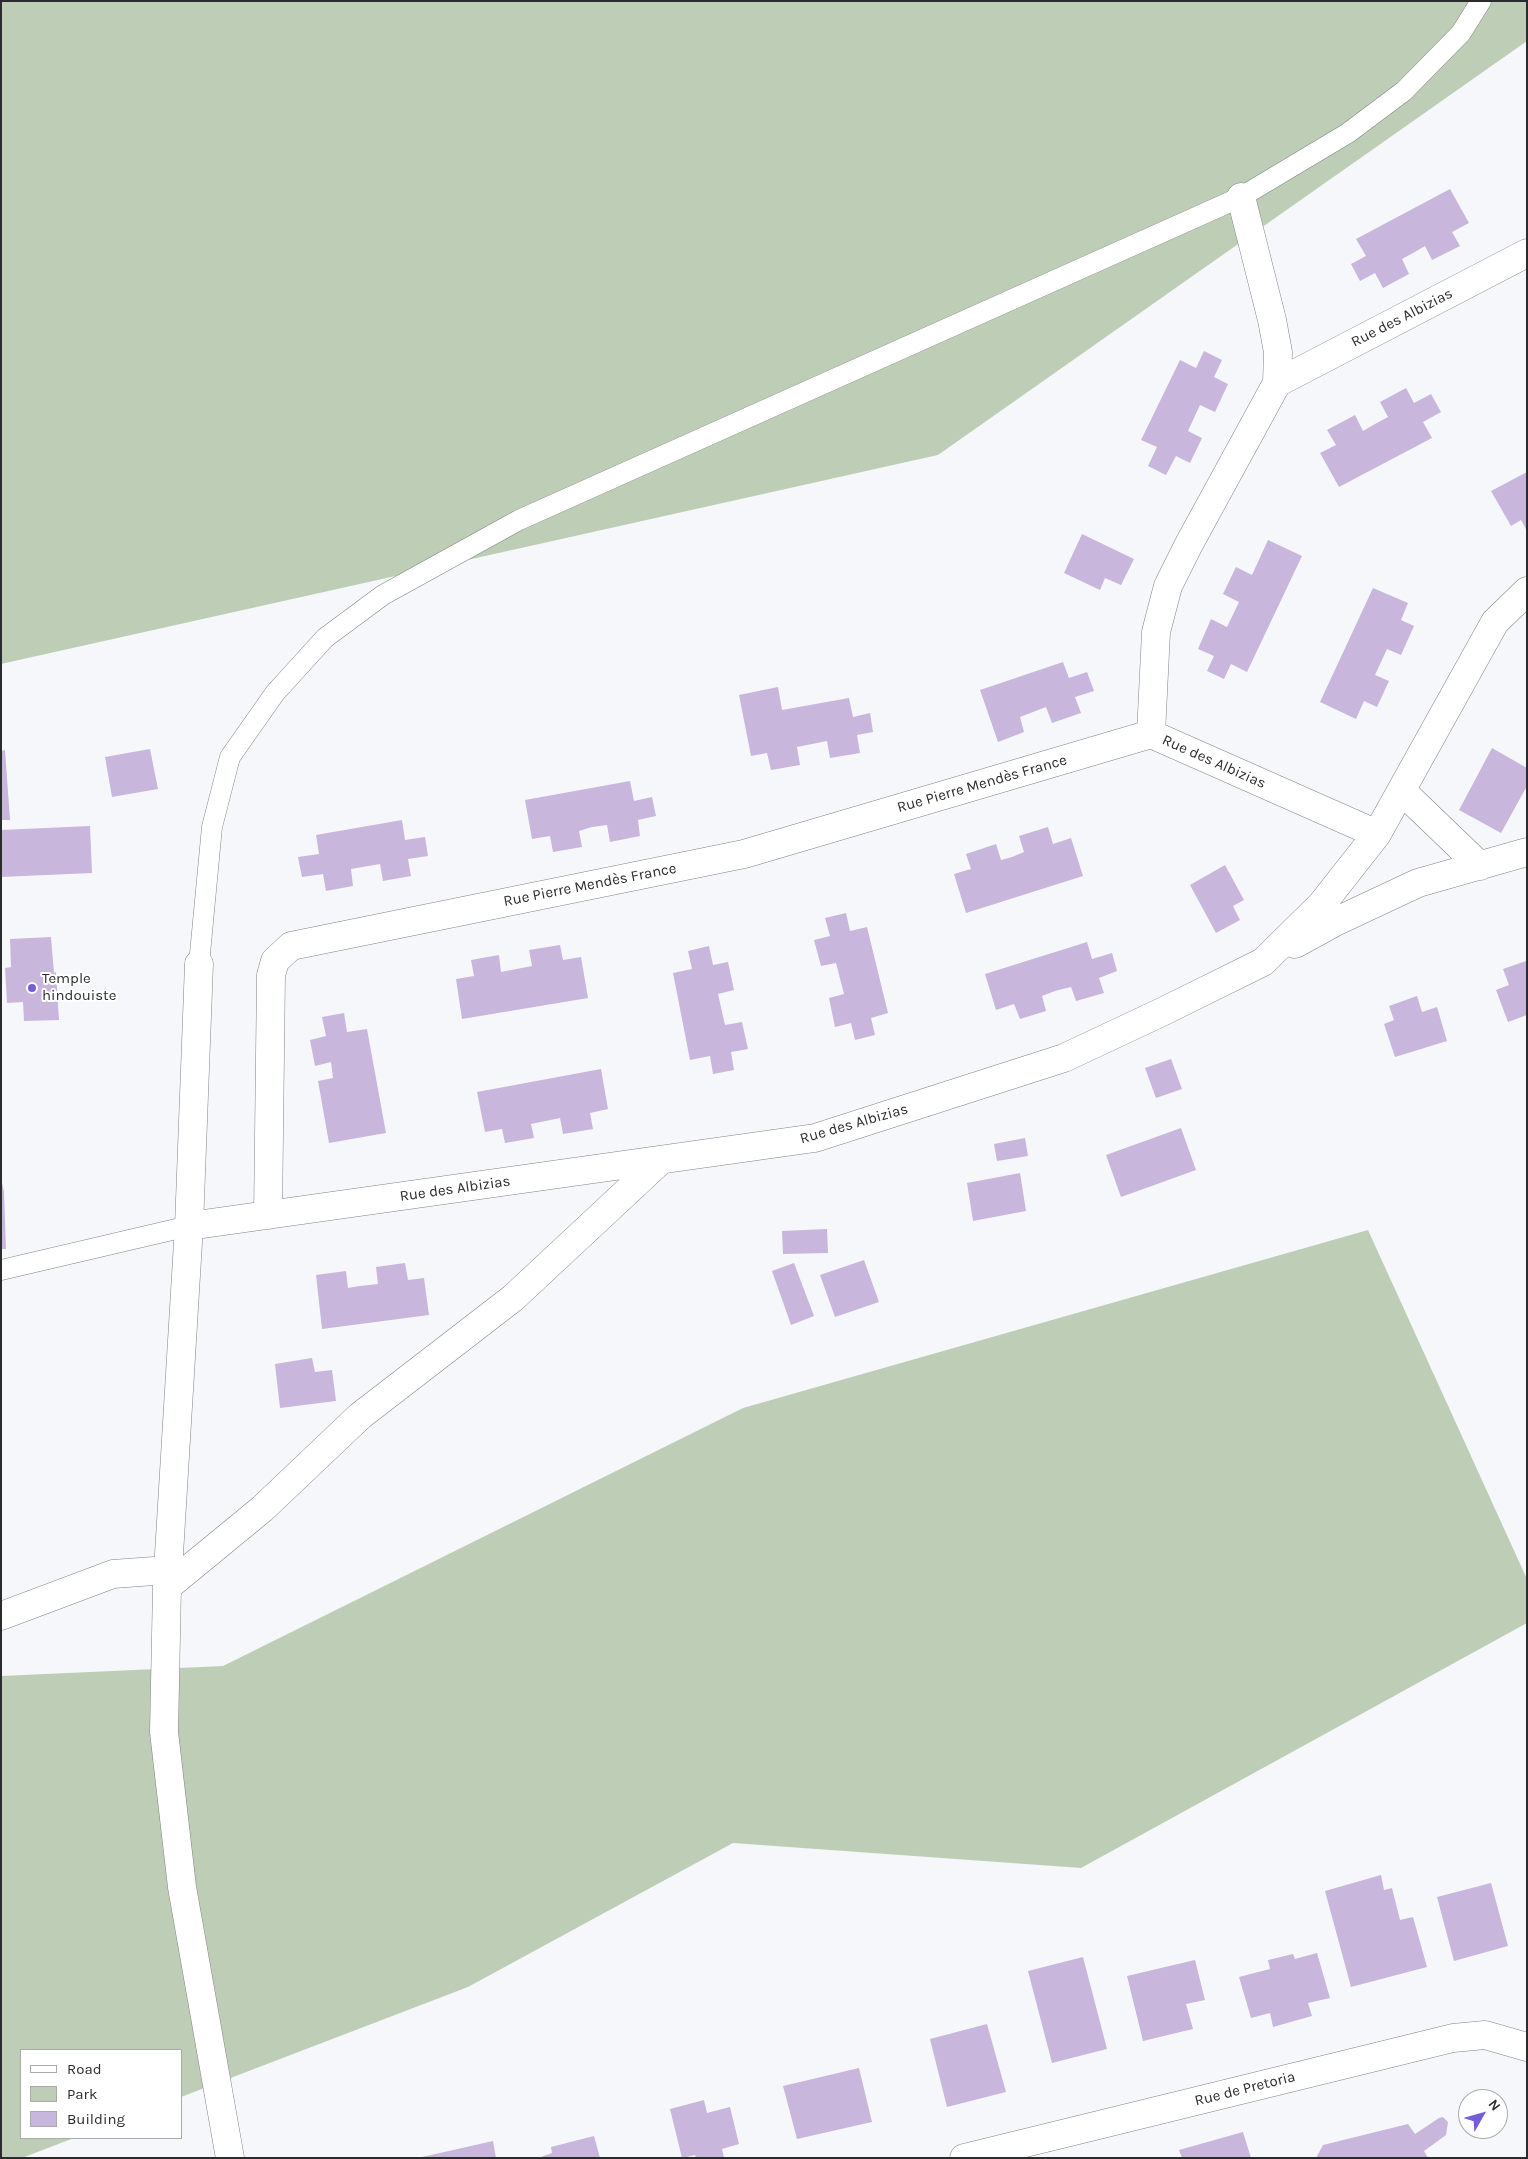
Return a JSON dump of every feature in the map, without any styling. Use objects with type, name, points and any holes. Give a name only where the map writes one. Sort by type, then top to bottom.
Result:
[{"type":"street","name":"Rue des Albizias","points":[[1241,197],[1272,320],[1278,352],[1277,383],[1168,586],[1156,632],[1151,734],[1377,834]]},
{"type":"street","name":"Rue des Albizias","points":[[1277,383],[1527,253]]},
{"type":"street","name":"Rue des Albizias","points":[[189,1226],[815,1138],[1064,1058],[1263,962],[1322,904],[1377,834],[1496,622],[1527,592]]},
{"type":"street","name":"Rue Pierre Mendès France","points":[[268,1215],[271,975],[275,961],[291,946],[744,854],[1151,734]]},
{"type":"street","points":[[1402,791],[1480,866]]},
{"type":"street","points":[[1263,962],[1336,921],[1418,883],[1527,852]]},
{"type":"street","points":[[199,964],[189,1226],[168,1578],[164,1732],[182,1887],[230,2158]]},
{"type":"street","points":[[1,1616],[113,1574],[168,1578],[262,1510],[360,1416],[513,1298],[661,1160]]},
{"type":"street","name":"Rue de Pretoria","points":[[964,2158],[1453,2038],[1485,2035],[1527,2047]]},
{"type":"lane","points":[[199,964],[212,827],[230,757],[275,693],[325,638],[383,595],[519,520],[1241,197],[1348,133],[1404,91],[1461,33],[1481,1]]},
{"type":"lane","points":[[1,1270],[189,1226]]},
{"type":"green space","points":[[1,1],[1527,1],[1527,41],[938,455],[1,664]]},
{"type":"green space","points":[[1368,1230],[1527,1579],[1527,1623],[1081,1868],[733,1843],[468,1987],[182,2097],[182,2049],[20,2049],[20,2139],[71,2139],[22,2158],[1,2158],[1,1676],[223,1666],[743,1408]]},
{"type":"building","points":[[1450,189],[1469,223],[1452,232],[1460,246],[1432,260],[1425,246],[1402,259],[1409,274],[1383,288],[1375,273],[1360,281],[1351,264],[1366,256],[1356,239]]},
{"type":"building","points":[[1204,351],[1222,360],[1214,377],[1228,384],[1215,412],[1200,405],[1188,431],[1202,438],[1190,463],[1176,456],[1166,475],[1148,466],[1157,447],[1141,440],[1180,360],[1196,368]]},
{"type":"building","points":[[1406,388],[1414,403],[1431,394],[1441,412],[1423,422],[1432,438],[1339,487],[1320,453],[1336,445],[1327,430],[1355,415],[1363,431],[1388,417],[1380,402]]},
{"type":"building","points":[[1527,472],[1527,531],[1521,520],[1511,526],[1491,491]]},
{"type":"building","points":[[1082,534],[1134,559],[1121,585],[1105,578],[1100,590],[1064,573]]},
{"type":"building","points":[[1268,540],[1302,556],[1247,672],[1231,664],[1224,679],[1207,671],[1214,656],[1198,649],[1211,619],[1227,627],[1239,602],[1223,594],[1236,567],[1252,575]]},
{"type":"building","points":[[1373,588],[1408,603],[1401,620],[1414,626],[1401,655],[1387,649],[1375,675],[1389,681],[1377,707],[1364,701],[1356,719],[1320,702]]},
{"type":"building","points":[[1063,662],[1069,678],[1087,672],[1094,691],[1075,697],[1081,713],[1052,723],[1046,707],[1020,717],[1024,732],[998,742],[980,690]]},
{"type":"building","points":[[778,687],[782,710],[849,698],[853,717],[870,713],[873,732],[857,735],[860,753],[830,758],[827,741],[797,747],[800,765],[771,770],[767,753],[751,756],[739,695]]},
{"type":"building","points":[[1492,748],[1527,768],[1527,786],[1501,833],[1459,810]]},
{"type":"building","points":[[150,749],[158,789],[112,797],[105,757]]},
{"type":"building","points":[[5,750],[10,820],[1,820],[1,751]]},
{"type":"building","points":[[630,781],[634,801],[652,797],[656,816],[638,820],[640,836],[610,842],[607,825],[592,827],[579,831],[582,847],[553,852],[550,836],[532,839],[525,800]]},
{"type":"building","points":[[402,820],[405,840],[425,837],[428,856],[408,859],[411,876],[383,881],[380,864],[351,869],[353,886],[326,891],[323,874],[302,877],[298,857],[319,854],[316,835]]},
{"type":"building","points":[[90,826],[92,873],[1,877],[1,830]]},
{"type":"building","points":[[1048,827],[1053,844],[1071,838],[1083,876],[966,913],[954,874],[971,869],[966,854],[996,844],[1001,860],[1012,857],[1024,852],[1019,836]]},
{"type":"building","points":[[1225,865],[1244,900],[1233,906],[1240,920],[1216,933],[1190,885]]},
{"type":"building","points":[[846,913],[850,931],[867,927],[888,1013],[871,1018],[875,1035],[855,1040],[851,1023],[835,1027],[829,998],[844,994],[836,963],[821,966],[814,940],[830,936],[825,918]]},
{"type":"building","name":"Temple hindouiste","points":[[51,937],[54,973],[56,972],[59,1020],[24,1021],[23,1002],[7,1003],[5,968],[11,967],[10,939]]},
{"type":"building","points":[[1087,942],[1092,959],[1112,953],[1117,971],[1099,978],[1104,993],[1076,1001],[1071,987],[1055,991],[1042,996],[1046,1011],[1020,1019],[1014,1004],[996,1010],[985,974]]},
{"type":"building","points":[[560,945],[563,960],[581,957],[588,998],[462,1019],[456,979],[474,976],[471,960],[499,955],[501,972],[532,966],[529,950]]},
{"type":"building","points":[[709,946],[713,965],[728,962],[734,990],[718,994],[725,1025],[742,1022],[748,1049],[731,1052],[734,1070],[713,1074],[710,1056],[690,1060],[673,973],[692,969],[688,951]]},
{"type":"building","points":[[1526,961],[1527,1015],[1508,1022],[1496,990],[1509,985],[1503,969]]},
{"type":"building","points":[[1417,996],[1422,1012],[1437,1007],[1447,1041],[1395,1057],[1384,1024],[1394,1020],[1389,1006]]},
{"type":"building","points":[[344,1013],[347,1032],[367,1029],[386,1133],[329,1143],[318,1081],[333,1078],[331,1062],[315,1066],[310,1040],[326,1036],[322,1017]]},
{"type":"building","points":[[1171,1059],[1182,1089],[1156,1098],[1145,1068]]},
{"type":"building","points":[[601,1069],[608,1109],[590,1113],[593,1129],[563,1134],[560,1118],[531,1124],[534,1138],[505,1143],[502,1129],[485,1132],[477,1092]]},
{"type":"building","points":[[1181,1128],[1196,1170],[1121,1197],[1106,1155]]},
{"type":"building","points":[[1025,1138],[1028,1156],[997,1161],[994,1144]]},
{"type":"building","points":[[1020,1173],[1026,1211],[973,1221],[967,1183]]},
{"type":"building","points":[[2,1183],[4,1192],[6,1249],[1,1249]]},
{"type":"building","points":[[827,1229],[828,1253],[783,1254],[782,1231]]},
{"type":"building","points":[[864,1260],[879,1302],[835,1317],[820,1275]]},
{"type":"building","points":[[405,1263],[408,1280],[424,1278],[429,1315],[322,1329],[316,1275],[346,1271],[348,1288],[378,1284],[376,1267]]},
{"type":"building","points":[[794,1263],[814,1316],[791,1325],[772,1271]]},
{"type":"building","points":[[312,1358],[315,1372],[332,1370],[336,1401],[280,1408],[275,1364]]},
{"type":"building","points":[[1381,1875],[1384,1890],[1392,1888],[1400,1920],[1413,1917],[1427,1967],[1351,1987],[1325,1891]]},
{"type":"building","points":[[1491,1883],[1508,1946],[1454,1961],[1437,1897]]},
{"type":"building","points":[[1317,1953],[1330,1998],[1308,2003],[1312,2016],[1273,2027],[1270,2013],[1251,2018],[1239,1977],[1270,1969],[1268,1960],[1293,1954],[1295,1959]]},
{"type":"building","points":[[1083,1957],[1107,2049],[1052,2063],[1028,1971]]},
{"type":"building","points":[[1195,1960],[1205,2000],[1186,2004],[1193,2029],[1143,2041],[1127,1976]]},
{"type":"building","points":[[987,2024],[1006,2092],[947,2107],[930,2039]]},
{"type":"building","points":[[859,2068],[872,2122],[797,2139],[783,2086]]},
{"type":"building","points":[[704,2100],[707,2113],[730,2107],[739,2144],[722,2149],[724,2158],[696,2158],[695,2155],[682,2158],[670,2109]]},
{"type":"building","points":[[1443,2117],[1448,2122],[1446,2135],[1424,2151],[1428,2158],[1316,2158],[1323,2145],[1408,2124],[1415,2134]]},
{"type":"building","points":[[1243,2132],[1251,2158],[1182,2158],[1179,2150]]},
{"type":"building","points":[[594,2136],[600,2158],[538,2158],[552,2153],[551,2147]]},
{"type":"building","points":[[493,2141],[496,2158],[422,2158],[422,2157]]},
{"type":"place","name":"Temple hindouiste","points":[[32,988]]}]
